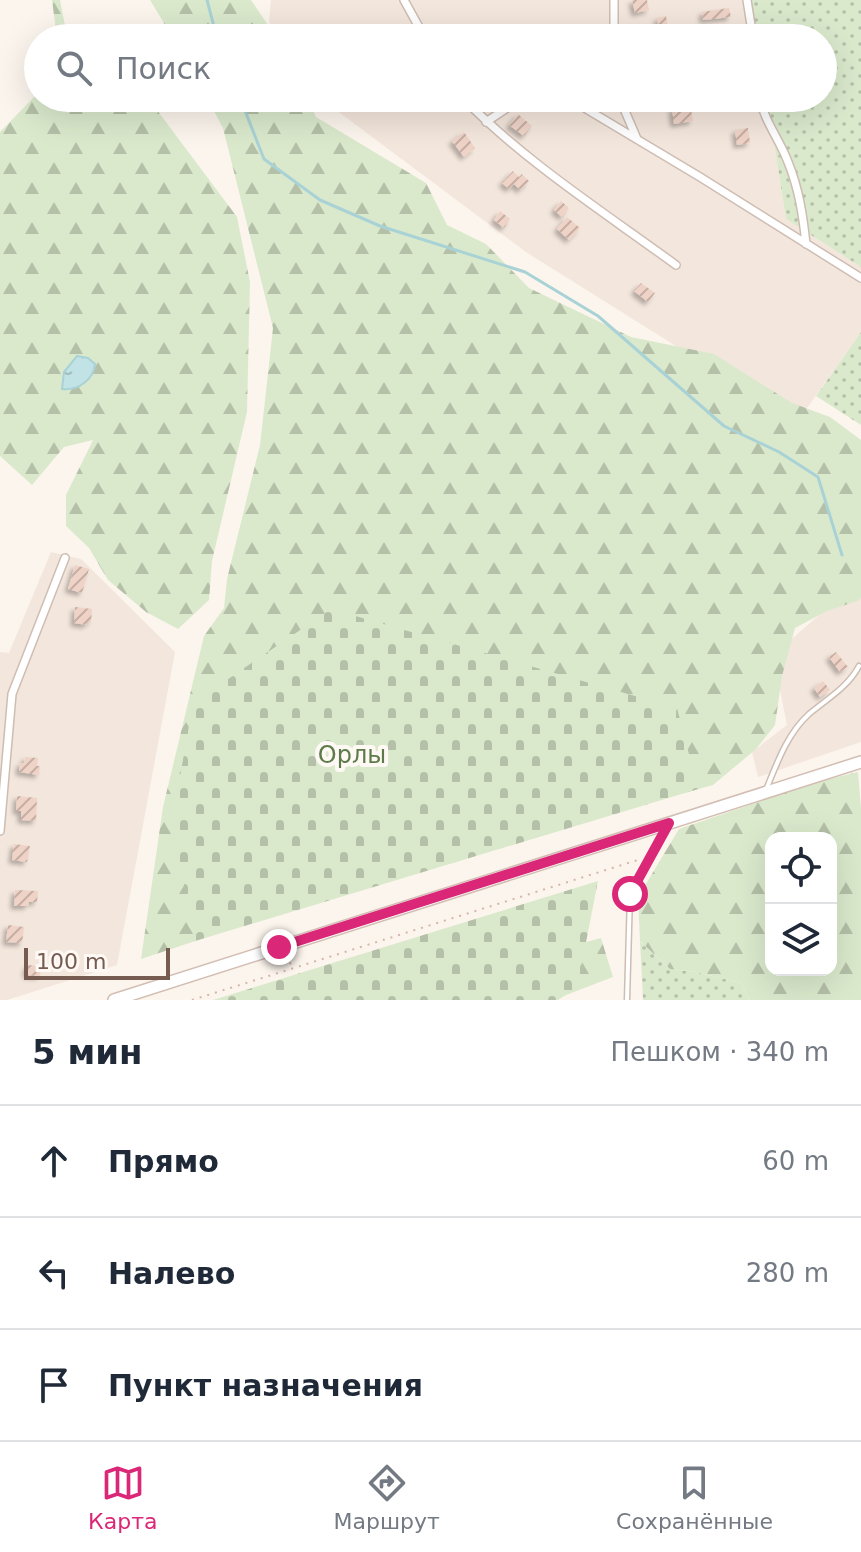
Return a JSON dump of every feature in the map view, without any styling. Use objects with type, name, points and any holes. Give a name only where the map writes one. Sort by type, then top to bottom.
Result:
[{"type":"main road","points":[[114,1000],[861,762]]},
{"type":"street","points":[[404,0],[417,24]]},
{"type":"street","points":[[614,0],[614,24]]},
{"type":"street","points":[[747,0],[751,24]]},
{"type":"street","points":[[476,112],[574,191],[676,265]]},
{"type":"street","points":[[486,122],[501,112]]},
{"type":"street","points":[[592,112],[861,278]]},
{"type":"street","points":[[625,112],[637,139]]},
{"type":"street","points":[[763,112],[788,162],[797,189],[806,244]]},
{"type":"street","points":[[0,831],[12,694],[65,558]]},
{"type":"lane","points":[[765,793],[782,748],[807,716],[854,677],[859,666]]},
{"type":"lane","points":[[627,1000],[630,894],[669,823]]},
{"type":"path","points":[[192,1000],[651,855]]},
{"type":"path","points":[[279,947],[294,968]]},
{"type":"shaded area","points":[[271,0],[751,0],[755,24],[270,24]]},
{"type":"shaded area","points":[[339,112],[769,112],[786,219],[861,267],[861,332],[797,422],[526,252]]},
{"type":"shaded area","points":[[51,552],[81,559],[175,652],[117,965],[0,1000],[0,652],[9,653]]},
{"type":"shaded area","points":[[861,579],[861,742],[758,777],[752,752],[787,725],[773,655]]},
{"type":"green space","points":[[52,0],[60,0],[65,24],[55,24]]},
{"type":"green space","points":[[150,0],[251,0],[267,24],[165,24]]},
{"type":"green space","points":[[751,0],[861,0],[861,267],[786,219],[769,112],[837,112],[837,24],[755,24]]},
{"type":"green space","points":[[24,107],[24,112],[158,112],[237,217],[250,282],[247,412],[212,561],[209,600],[178,629],[146,612],[108,580],[89,548],[66,526],[66,495],[93,440],[64,447],[32,485],[0,456],[0,132]]},
{"type":"green space","points":[[214,112],[314,112],[316,117],[426,183],[447,225],[486,244],[529,288],[631,337],[714,354],[792,403],[830,417],[861,440],[861,598],[795,628],[782,676],[775,725],[756,749],[713,785],[677,795],[627,798],[141,959],[163,807],[204,636],[224,608],[227,579],[260,445],[273,328],[223,128]]},
{"type":"green space","points":[[861,332],[861,425],[816,396]]},
{"type":"green space","name":"Орлы","points":[[331,609],[677,708],[698,789],[195,941],[172,822],[193,703]]},
{"type":"green space","points":[[858,772],[861,808],[861,1000],[749,1000],[742,983],[670,969],[640,941],[638,897],[679,829],[817,782]]},
{"type":"green space","points":[[598,881],[577,988],[558,1000],[213,1000]]},
{"type":"green space","points":[[601,938],[613,977],[553,1000],[448,1000],[520,960]]},
{"type":"green space","points":[[640,941],[670,969],[742,983],[749,1000],[643,1000]]},
{"type":"water","points":[[77,356],[88,358],[95,364],[92,375],[84,383],[62,389],[64,372]]},
{"type":"building","points":[[632,0],[647,0],[649,10],[635,13]]},
{"type":"building","points":[[729,8],[731,17],[703,20],[702,12]]},
{"type":"building","points":[[666,16],[667,24],[658,24],[657,18]]},
{"type":"building","points":[[672,112],[691,112],[693,121],[674,124]]},
{"type":"building","points":[[518,114],[532,126],[524,136],[509,125]]},
{"type":"building","points":[[748,128],[750,143],[737,145],[735,130]]},
{"type":"building","points":[[464,132],[475,148],[464,157],[452,141]]},
{"type":"building","points":[[513,171],[529,181],[520,190],[514,184],[509,189],[502,183]]},
{"type":"building","points":[[561,201],[569,208],[562,217],[554,210]]},
{"type":"building","points":[[500,211],[510,219],[504,228],[494,220]]},
{"type":"building","points":[[567,217],[580,228],[569,240],[557,229]]},
{"type":"building","points":[[641,283],[655,293],[648,302],[634,291]]},
{"type":"building","points":[[75,565],[89,569],[82,593],[68,589]]},
{"type":"building","points":[[75,607],[92,609],[91,622],[87,625],[74,623]]},
{"type":"building","points":[[836,652],[848,667],[840,672],[829,657]]},
{"type":"building","points":[[823,681],[830,690],[820,697],[814,688]]},
{"type":"building","points":[[25,757],[38,758],[39,775],[19,772],[20,763],[24,763]]},
{"type":"building","points":[[17,796],[37,798],[36,821],[21,820],[21,811],[16,811]]},
{"type":"building","points":[[14,844],[30,846],[27,862],[12,860]]},
{"type":"building","points":[[15,890],[38,891],[37,902],[14,906]]},
{"type":"building","points":[[8,925],[24,927],[22,943],[6,942]]},
{"type":"building","points":[[27,965],[41,966],[40,976],[26,975]]},
{"type":"waterway","points":[[207,0],[213,24]]},
{"type":"waterway","points":[[246,112],[264,159],[320,200],[380,226],[525,272],[598,316],[724,426],[779,452],[818,477],[842,555]]},
{"type":"route","points":[[279,947],[669,823],[630,894]]}]
